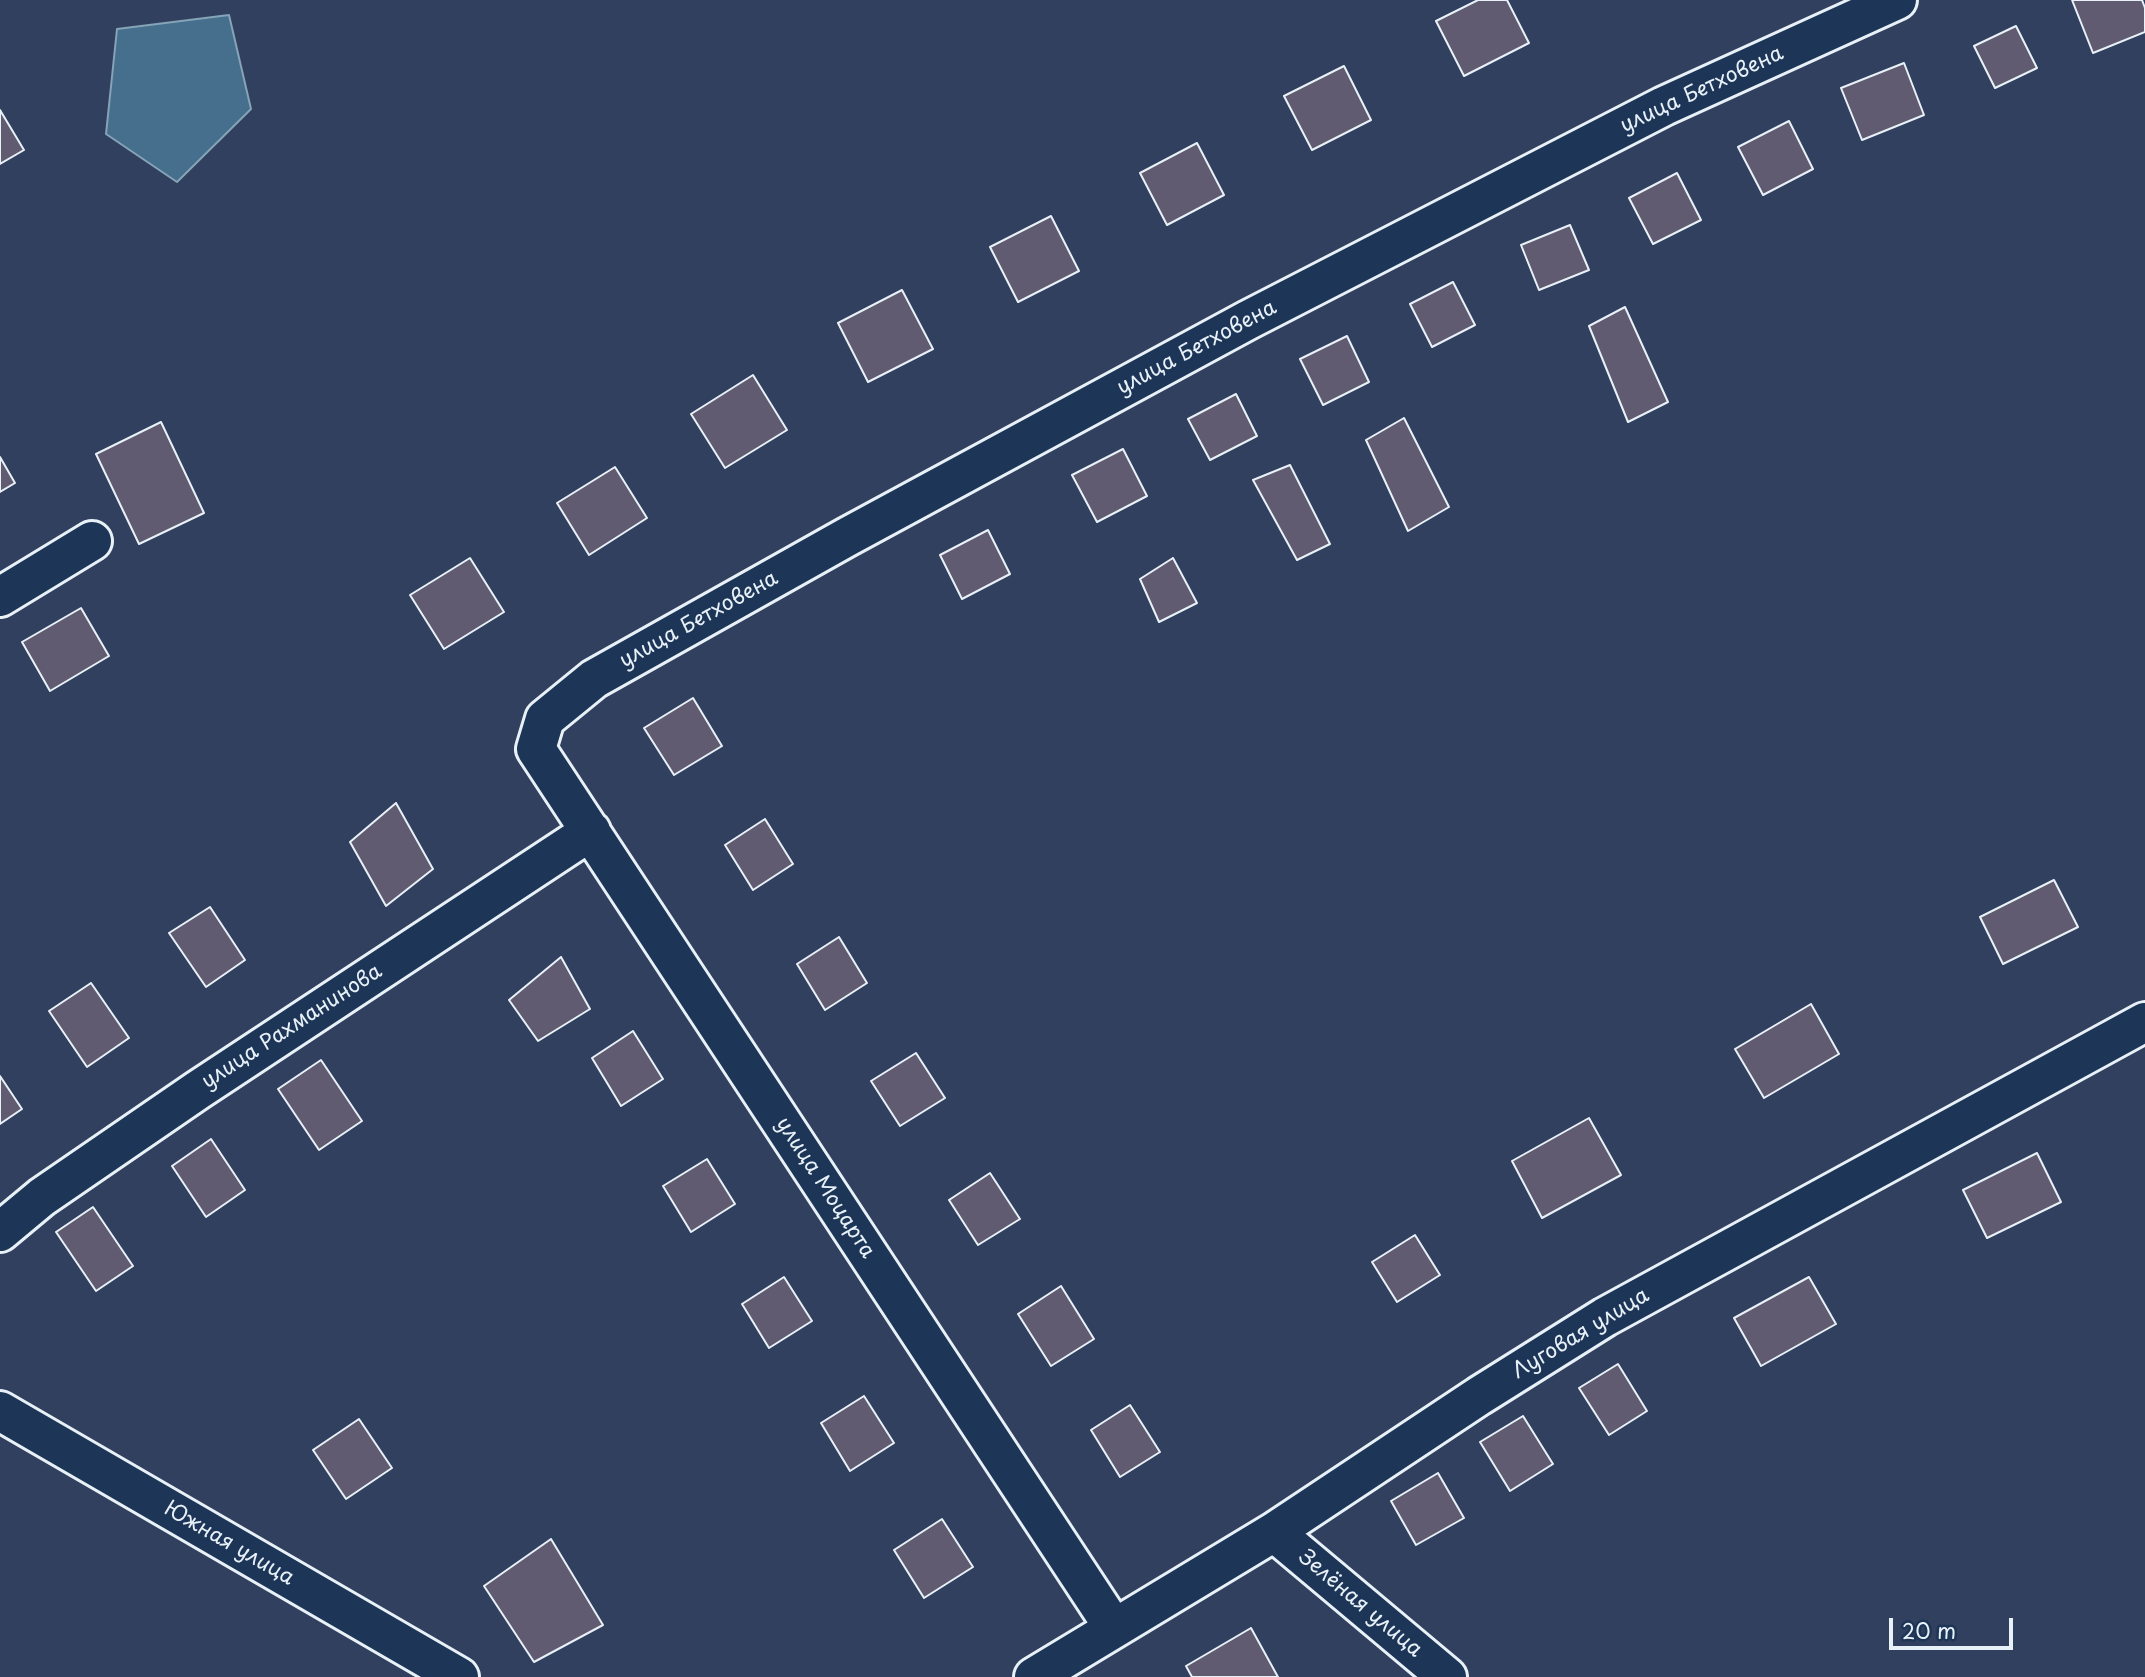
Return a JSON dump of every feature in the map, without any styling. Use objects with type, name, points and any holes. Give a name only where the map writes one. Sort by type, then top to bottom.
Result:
[{"type":"street","name":"улица Бетховена","points":[[536,749],[545,719],[594,679],[847,537],[1248,320],[1664,106],[1897,0]]},
{"type":"street","points":[[0,597],[92,541]]},
{"type":"street","name":"улица Моцарта","points":[[536,749],[1114,1628]]},
{"type":"street","name":"улица Рахманинова","points":[[0,1232],[42,1197],[198,1090],[591,831]]},
{"type":"street","name":"Луговая улица","points":[[1034,1677],[1274,1532],[1479,1396],[1605,1317],[2145,1022]]},
{"type":"street","name":"Южная улица","points":[[0,1411],[459,1677]]},
{"type":"street","name":"Зелёная улица","points":[[1274,1532],[1447,1677]]},
{"type":"water","points":[[229,15],[251,109],[177,182],[106,134],[117,29]]},
{"type":"building","points":[[1478,0],[1507,0],[1529,43],[1464,76],[1436,21]]},
{"type":"building","points":[[2072,0],[2142,0],[2145,8],[2145,32],[2093,53]]},
{"type":"building","points":[[2016,26],[2037,68],[1995,88],[1974,46]]},
{"type":"building","points":[[1904,63],[1924,115],[1862,140],[1841,88]]},
{"type":"building","points":[[1344,66],[1371,120],[1312,150],[1284,96]]},
{"type":"building","points":[[0,110],[24,150],[0,164]]},
{"type":"building","points":[[1789,121],[1813,169],[1763,195],[1738,147]]},
{"type":"building","points":[[1197,143],[1224,195],[1167,225],[1140,173]]},
{"type":"building","points":[[1677,173],[1701,220],[1653,244],[1629,198]]},
{"type":"building","points":[[1051,216],[1079,271],[1018,302],[990,247]]},
{"type":"building","points":[[1570,225],[1589,270],[1539,290],[1521,245]]},
{"type":"building","points":[[1453,282],[1475,325],[1432,347],[1410,304]]},
{"type":"building","points":[[902,290],[933,349],[868,382],[838,323]]},
{"type":"building","points":[[1625,307],[1668,402],[1628,422],[1589,326]]},
{"type":"building","points":[[1347,336],[1369,382],[1323,405],[1300,359]]},
{"type":"building","points":[[753,375],[787,430],[725,468],[691,414]]},
{"type":"building","points":[[1236,394],[1257,436],[1210,460],[1188,419]]},
{"type":"building","points":[[1404,418],[1449,507],[1408,531],[1366,440]]},
{"type":"building","points":[[161,422],[204,513],[139,544],[96,454]]},
{"type":"building","points":[[1123,449],[1147,496],[1097,522],[1072,475]]},
{"type":"building","points":[[0,457],[15,483],[0,492]]},
{"type":"building","points":[[1290,465],[1330,544],[1297,560],[1253,480]]},
{"type":"building","points":[[615,467],[647,518],[589,555],[557,503]]},
{"type":"building","points":[[988,530],[1010,574],[962,599],[940,555]]},
{"type":"building","points":[[470,558],[504,612],[444,649],[410,595]]},
{"type":"building","points":[[1173,558],[1197,603],[1159,622],[1140,579]]},
{"type":"building","points":[[81,608],[109,656],[50,691],[22,642]]},
{"type":"building","points":[[693,698],[722,746],[674,775],[644,728]]},
{"type":"building","points":[[396,803],[433,869],[386,906],[350,842]]},
{"type":"building","points":[[765,819],[793,864],[753,890],[725,845]]},
{"type":"building","points":[[2054,880],[2078,927],[2003,964],[1980,917]]},
{"type":"building","points":[[210,907],[245,960],[206,987],[169,933]]},
{"type":"building","points":[[839,937],[867,983],[825,1010],[797,964]]},
{"type":"building","points":[[561,957],[590,1009],[538,1041],[509,1000]]},
{"type":"building","points":[[91,983],[129,1038],[87,1067],[49,1011]]},
{"type":"building","points":[[1811,1004],[1839,1054],[1764,1098],[1735,1049]]},
{"type":"building","points":[[633,1031],[663,1079],[621,1106],[592,1058]]},
{"type":"building","points":[[916,1053],[945,1098],[900,1126],[871,1081]]},
{"type":"building","points":[[321,1060],[362,1121],[319,1150],[278,1089]]},
{"type":"building","points":[[0,1076],[22,1109],[0,1124]]},
{"type":"building","points":[[1589,1118],[1621,1175],[1542,1218],[1512,1161]]},
{"type":"building","points":[[211,1139],[245,1190],[206,1217],[172,1166]]},
{"type":"building","points":[[2037,1153],[2061,1202],[1987,1238],[1963,1190]]},
{"type":"building","points":[[707,1159],[735,1204],[691,1232],[663,1186]]},
{"type":"building","points":[[990,1173],[1020,1219],[978,1245],[949,1200]]},
{"type":"building","points":[[93,1207],[133,1266],[96,1291],[56,1232]]},
{"type":"building","points":[[1415,1235],[1440,1275],[1397,1302],[1372,1262]]},
{"type":"building","points":[[784,1277],[812,1321],[769,1348],[742,1304]]},
{"type":"building","points":[[1809,1277],[1836,1324],[1761,1366],[1734,1318]]},
{"type":"building","points":[[1061,1286],[1094,1339],[1051,1366],[1018,1314]]},
{"type":"building","points":[[1618,1364],[1647,1411],[1609,1435],[1579,1388]]},
{"type":"building","points":[[864,1396],[894,1443],[850,1471],[821,1423]]},
{"type":"building","points":[[1130,1405],[1160,1452],[1120,1477],[1091,1430]]},
{"type":"building","points":[[1523,1416],[1553,1464],[1510,1491],[1480,1442]]},
{"type":"building","points":[[359,1419],[392,1468],[346,1499],[313,1450]]},
{"type":"building","points":[[1438,1473],[1464,1518],[1416,1545],[1391,1501]]},
{"type":"building","points":[[942,1519],[973,1567],[924,1598],[894,1550]]},
{"type":"building","points":[[551,1539],[603,1625],[534,1662],[484,1586]]},
{"type":"building","points":[[1251,1628],[1278,1677],[1192,1677],[1186,1666]]}]
